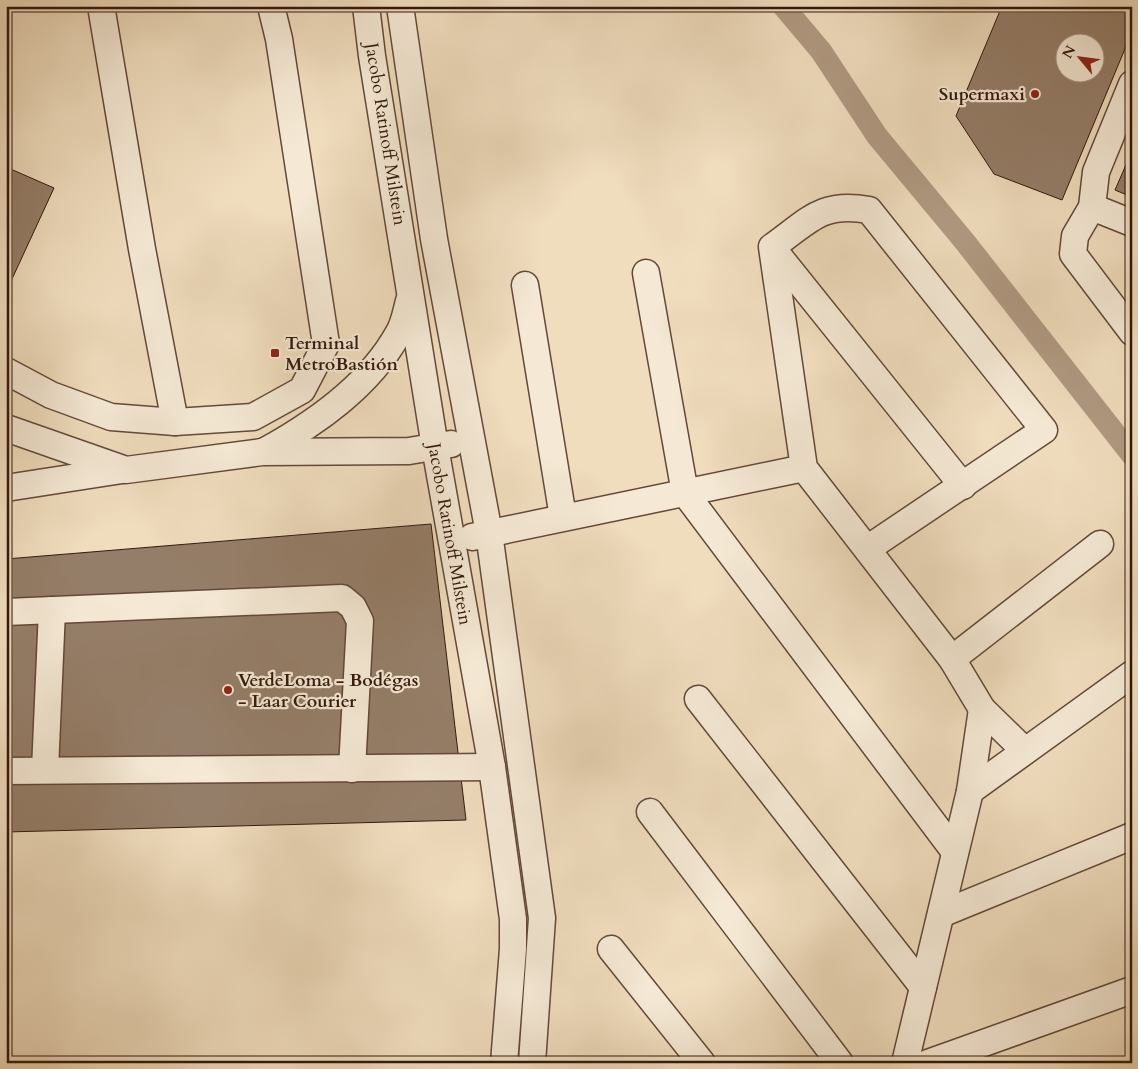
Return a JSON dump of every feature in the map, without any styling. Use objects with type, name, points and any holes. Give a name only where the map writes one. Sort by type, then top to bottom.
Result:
[{"type":"street","points":[[101,6],[175,422]]},
{"type":"street","points":[[6,371],[51,395],[110,417],[175,422],[253,417],[302,390],[326,344],[278,39],[271,6]]},
{"type":"street","name":"Jacobo Ratinoff Milstein","points":[[366,6],[372,56],[435,447],[492,767],[513,919],[513,949],[504,1063]]},
{"type":"street","name":"Jacobo Ratinoff Milstein","points":[[400,6],[434,239],[489,533],[542,918],[532,1063]]},
{"type":"street","points":[[1132,84],[1096,172],[1092,207],[1075,236],[1073,254],[1132,332]]},
{"type":"street","points":[[772,247],[823,210],[847,206],[869,210],[1044,430],[867,550]]},
{"type":"street","points":[[1092,207],[1132,223]]},
{"type":"street","points":[[772,247],[804,468],[952,659],[982,710],[1025,751]]},
{"type":"street","points":[[772,247],[963,486]]},
{"type":"street","points":[[646,273],[685,493],[956,852]]},
{"type":"street","points":[[525,285],[563,517]]},
{"type":"street","points":[[262,452],[302,430],[339,403],[371,371],[398,334],[411,298],[443,287]]},
{"type":"street","points":[[6,428],[126,470]]},
{"type":"street","points":[[6,488],[262,452],[409,451],[472,441]]},
{"type":"street","points":[[452,541],[804,468]]},
{"type":"street","points":[[952,659],[1100,544]]},
{"type":"street","points":[[6,612],[342,598],[353,607],[360,621],[352,769]]},
{"type":"street","points":[[45,770],[52,610]]},
{"type":"street","points":[[970,791],[1132,674]]},
{"type":"street","points":[[698,699],[923,987]]},
{"type":"street","points":[[905,1063],[970,791],[982,710]]},
{"type":"street","points":[[6,771],[492,767]]},
{"type":"street","points":[[650,812],[840,1063]]},
{"type":"street","points":[[941,914],[1132,836]]},
{"type":"street","points":[[612,949],[702,1063]]},
{"type":"street","points":[[928,1063],[1132,990]]},
{"type":"building","name":"Supermaxi","points":[[1002,6],[1132,6],[1132,32],[1062,200],[994,174],[956,116]]},
{"type":"building","points":[[1132,151],[1132,197],[1115,190]]},
{"type":"building","points":[[6,167],[54,188],[6,292]]},
{"type":"building","name":"VerdeLoma - Bodégas - Laar Courier","points":[[431,524],[466,820],[6,832],[6,559]]},
{"type":"waterway","points":[[783,6],[821,51],[877,136],[965,242],[1132,455]]},
{"type":"place","name":"Supermaxi","points":[[1035,94]]},
{"type":"place","name":"Terminal MetroBastión","points":[[275,353]]},
{"type":"place","name":"VerdeLoma - Bodégas - Laar Courier","points":[[228,690]]}]
